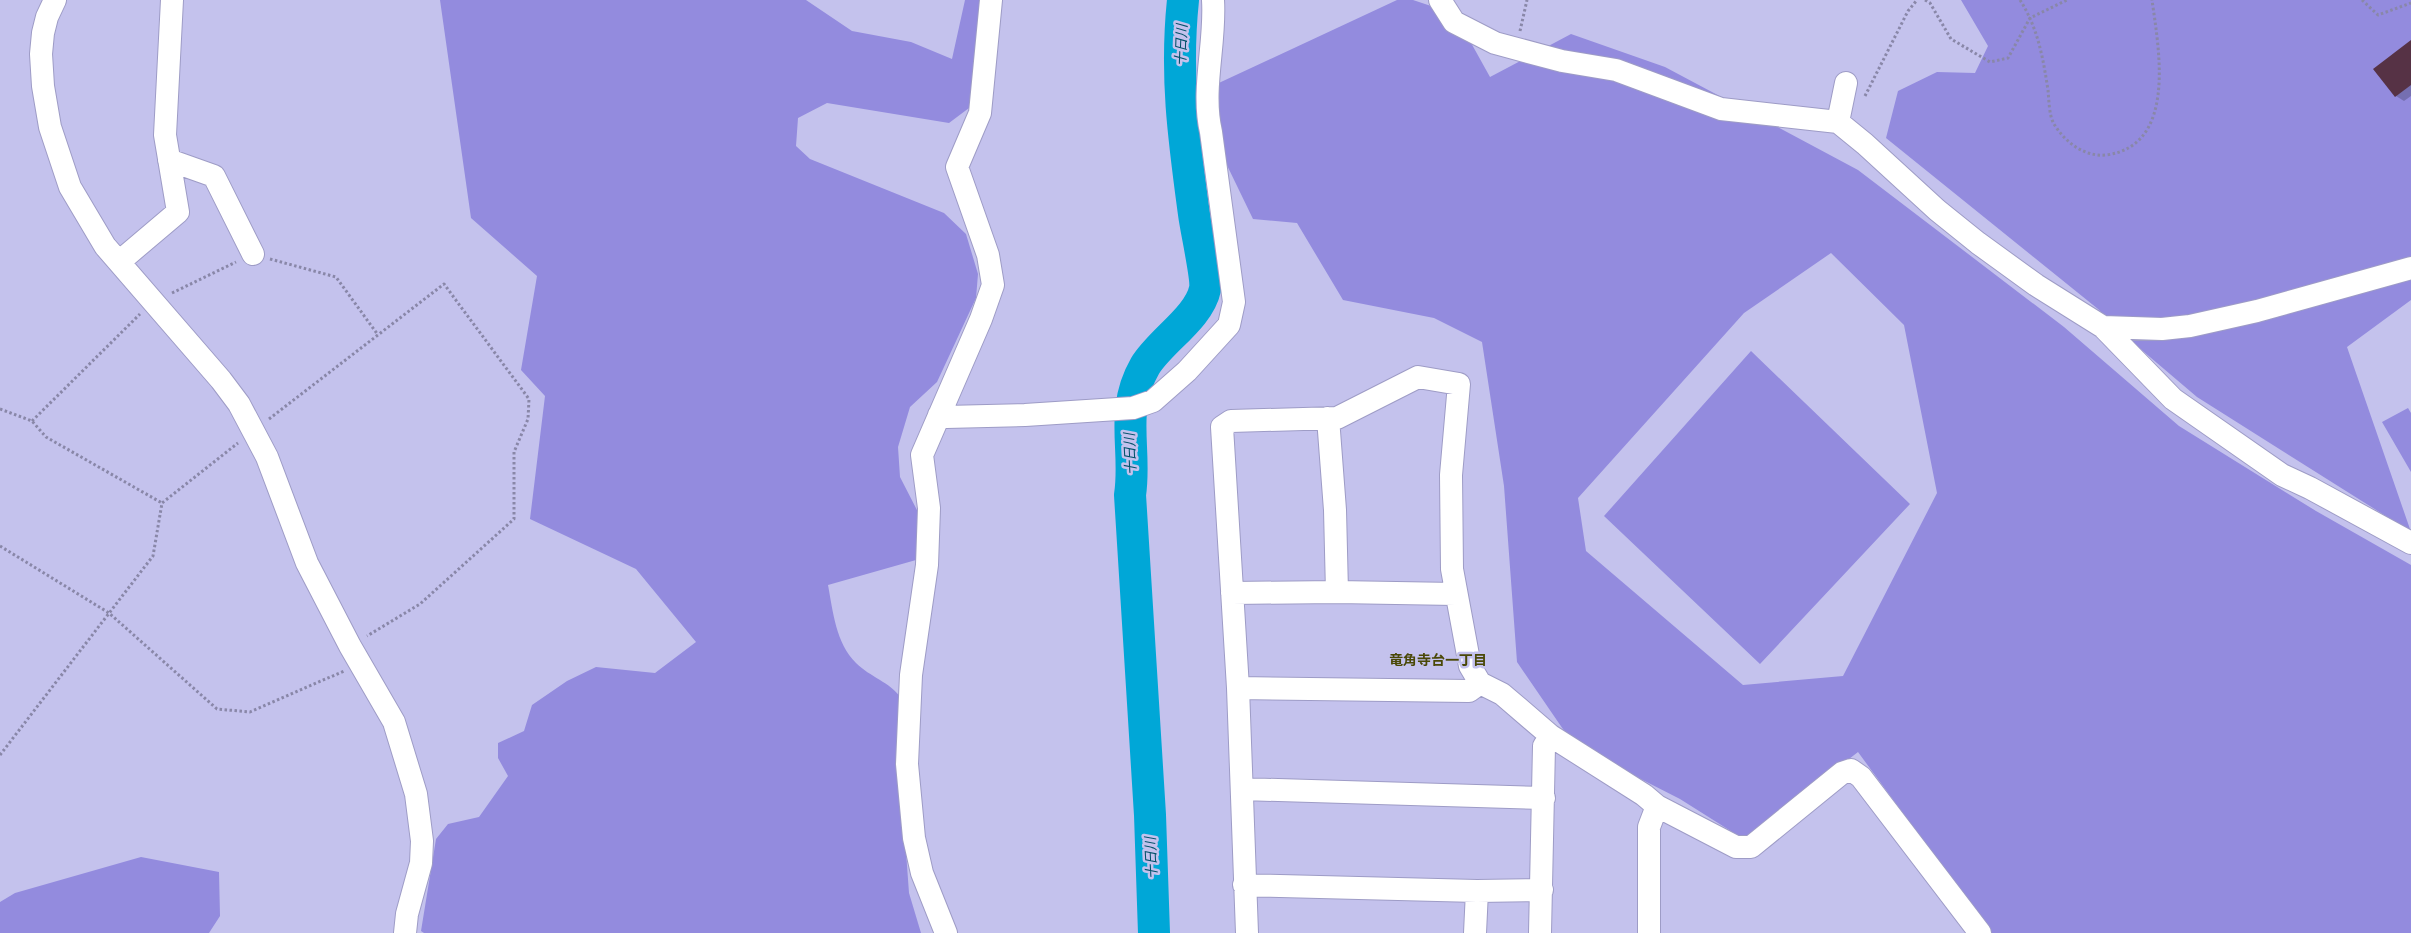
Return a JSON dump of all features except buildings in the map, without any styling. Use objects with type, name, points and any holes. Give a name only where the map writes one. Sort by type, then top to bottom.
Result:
[{"type":"street","points":[[55,0],[47,17],[41,54],[50,127],[61,164],[74,194],[105,246],[222,380],[254,430],[267,457],[307,563],[355,655],[394,722],[416,794],[421,821],[421,863],[406,914],[405,933]]},
{"type":"street","points":[[119,262],[178,212],[165,135],[172,0]]},
{"type":"street","points":[[946,933],[922,873],[914,838],[907,764],[911,675],[927,556],[929,508],[922,455],[981,319],[993,285],[988,255],[957,168],[980,113],[991,0]]},
{"type":"street","points":[[939,415],[946,417],[1025,415],[1133,408],[1153,401],[1187,371],[1229,325],[1234,302],[1207,114],[1214,17],[1213,0]]},
{"type":"street","points":[[1440,0],[1454,22],[1495,43],[1562,61],[1616,70],[1721,109],[1843,126],[1937,210],[1978,242],[2036,285],[2103,327],[2173,399],[2282,475],[2310,488],[2411,543]]},
{"type":"street","points":[[1843,126],[1846,83]]},
{"type":"street","points":[[169,160],[214,176],[253,254]]},
{"type":"street","points":[[2103,327],[2162,329],[2190,326],[2257,311],[2411,268]]},
{"type":"street","points":[[1247,933],[1238,688],[1222,427],[1231,421],[1337,418],[1418,377],[1459,384],[1451,475],[1452,569],[1455,594],[1470,666],[1480,684],[1502,694],[1551,736],[1644,795],[1657,806],[1724,843],[1736,847],[1751,847],[1842,773],[1851,770],[1861,777],[1980,933]]},
{"type":"street","points":[[1328,418],[1335,510],[1337,592]]},
{"type":"street","points":[[1232,593],[1455,594]]},
{"type":"street","points":[[1238,688],[1469,691],[1480,684]]},
{"type":"street","points":[[1540,933],[1544,746],[1551,736]]},
{"type":"street","points":[[1242,789],[1544,798]]},
{"type":"street","points":[[1649,933],[1649,827],[1657,806]]},
{"type":"street","points":[[1244,885],[1477,891],[1542,890]]},
{"type":"street","points":[[1475,933],[1477,891]]},
{"type":"path","points":[[1516,49],[1527,0]]},
{"type":"path","points":[[1843,126],[1908,11],[1917,0]]},
{"type":"path","points":[[1925,0],[1930,3],[1951,39],[1990,62],[2008,58],[2030,18],[2067,0]]},
{"type":"path","points":[[2020,0],[2030,18],[2041,46],[2052,122],[2072,146],[2093,156],[2116,153],[2140,141],[2153,120],[2160,64],[2152,0]]},
{"type":"path","points":[[2362,0],[2378,15],[2411,2]]},
{"type":"path","points":[[32,421],[153,301],[253,254],[336,277],[378,335]]},
{"type":"path","points":[[0,546],[109,613],[216,709],[250,712],[355,655],[420,604],[514,519],[514,452],[528,418],[529,399],[444,284],[162,503],[153,556],[109,613],[0,755]]},
{"type":"path","points":[[0,408],[32,421],[46,437],[162,503]]},
{"type":"shaded area","points":[[440,0],[806,0],[852,31],[911,42],[952,59],[965,0],[980,0],[973,105],[949,123],[827,103],[798,118],[796,146],[810,159],[944,213],[966,234],[978,274],[976,298],[937,382],[910,407],[898,447],[900,477],[919,514],[916,560],[828,585],[836,627],[849,655],[862,668],[891,688],[901,698],[901,783],[909,893],[921,933],[424,933],[421,931],[436,839],[448,824],[479,817],[508,776],[498,758],[498,743],[524,731],[532,705],[567,681],[596,667],[655,673],[696,642],[636,569],[530,519],[545,396],[521,370],[537,276],[471,218]]},
{"type":"shaded area","points":[[1397,0],[1413,0],[1455,14],[1490,77],[1571,34],[1665,67],[1858,170],[2064,327],[2179,426],[2316,511],[2411,565],[2411,933],[1991,933],[1858,752],[1745,840],[1680,799],[1625,771],[1567,735],[1517,662],[1504,486],[1482,342],[1434,318],[1343,300],[1297,223],[1253,219],[1193,95]],"holes":[[[1831,253],[1904,325],[1937,493],[1843,676],[1743,685],[1586,551],[1578,498],[1744,313]]]},
{"type":"shaded area","points":[[1961,0],[2411,0],[2411,300],[2347,347],[2411,532],[2197,397],[2124,335],[2098,309],[1886,138],[1898,91],[1937,72],[1975,73],[1988,46]]},
{"type":"shaded area","points":[[1751,351],[1910,504],[1760,664],[1604,516]]},
{"type":"shaded area","points":[[2408,408],[2411,413],[2411,472],[2382,422]]},
{"type":"shaded area","points":[[141,857],[219,872],[220,916],[209,933],[0,933],[0,902],[15,893]]},
{"type":"waterway","name":"十日川","points":[[1154,933],[1150,815],[1130,495],[1132,478],[1130,431],[1133,399],[1137,383],[1145,366],[1195,310],[1205,289],[1190,187],[1180,82],[1183,0]]},
{"type":"district","name":"竜角寺台一丁目","points":[[1438,660]]}]
